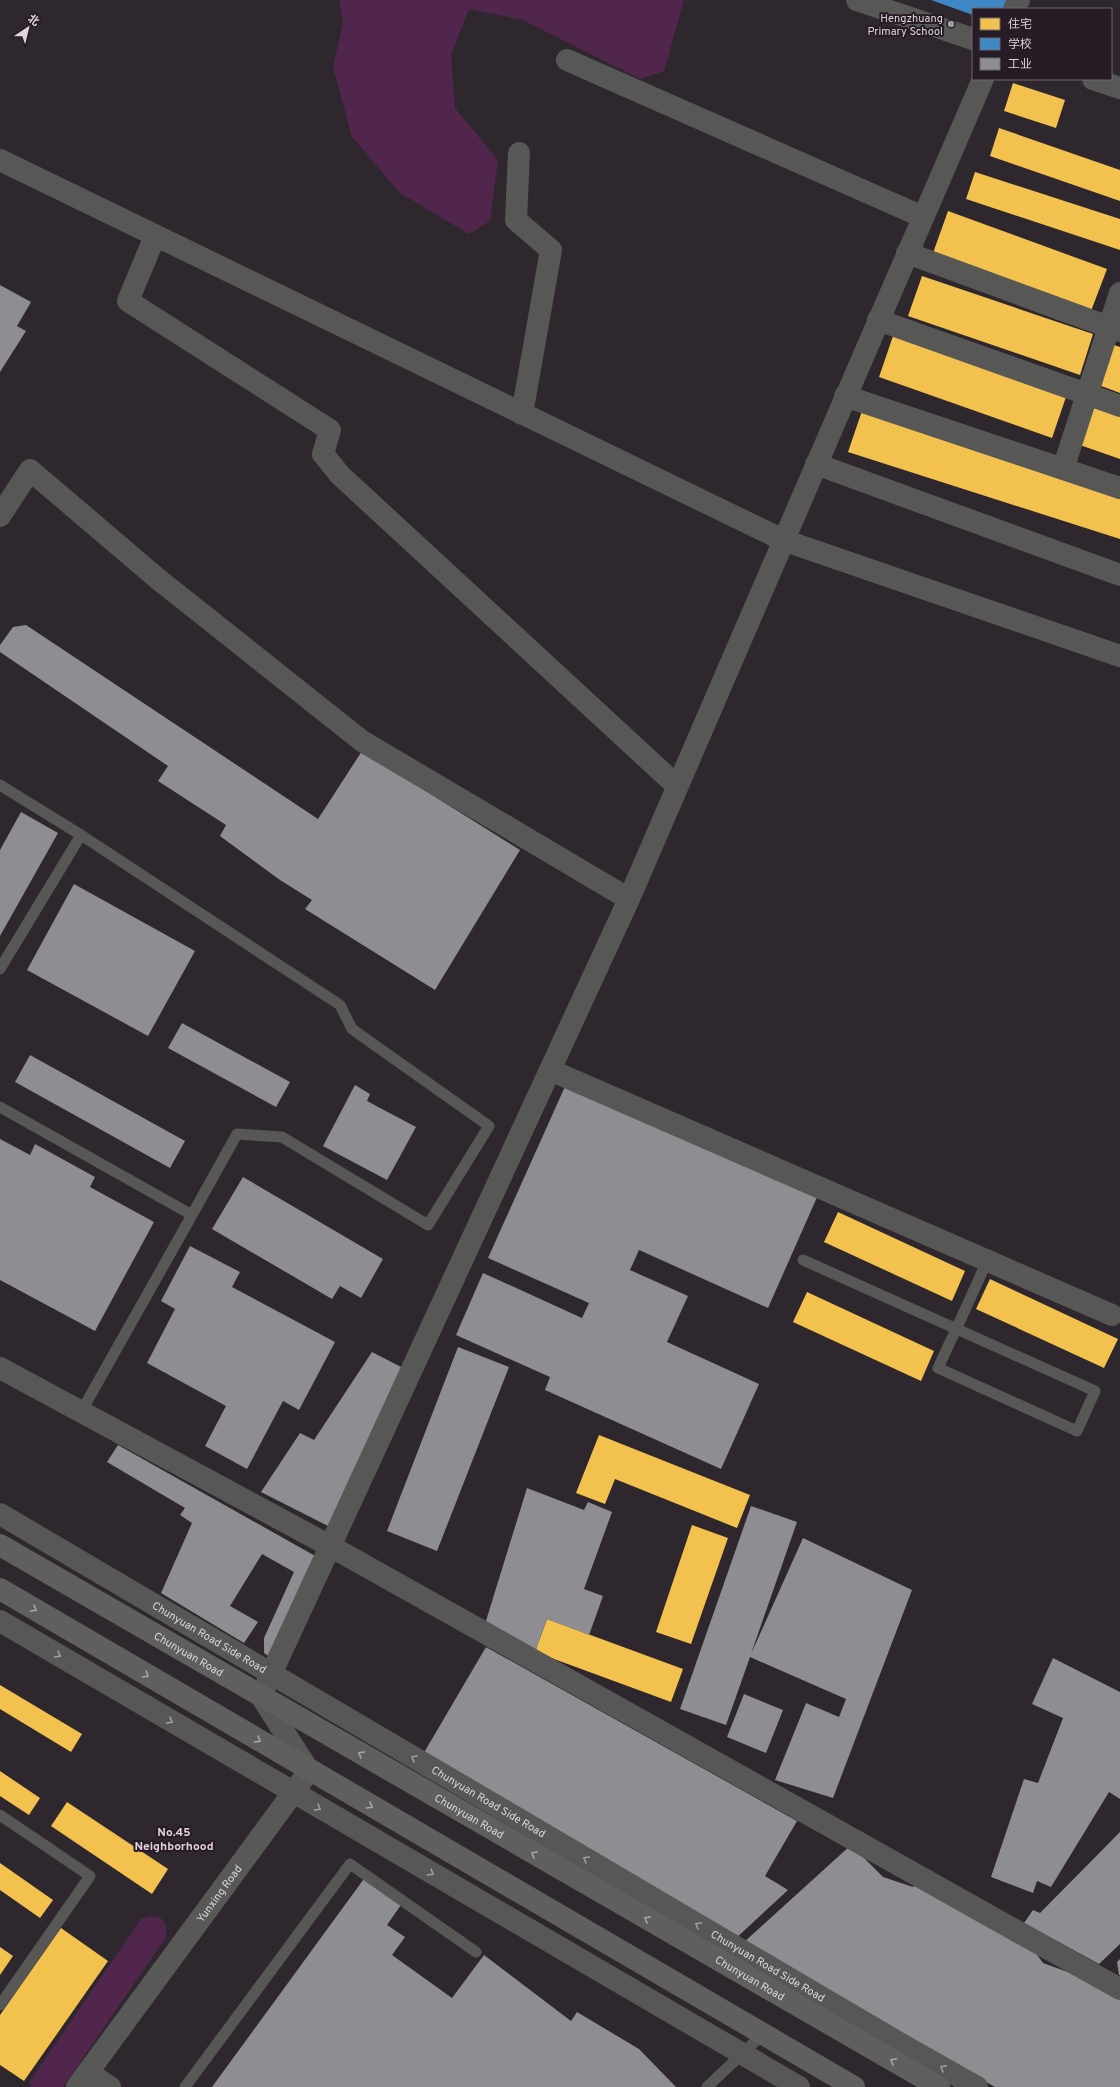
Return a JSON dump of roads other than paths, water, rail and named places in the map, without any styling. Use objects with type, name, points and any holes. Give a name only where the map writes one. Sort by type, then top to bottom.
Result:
[{"type":"main road","name":"Chunyuan Road","points":[[0,1545],[939,2087]]},
{"type":"main road","points":[[0,1589],[309,1771],[854,2087]]},
{"type":"main road","points":[[261,1696],[309,1771]]},
{"type":"main road","name":"Yunxing Road","points":[[83,2079],[309,1771]]},
{"type":"street","points":[[858,0],[972,39]]},
{"type":"street","points":[[567,60],[923,218]]},
{"type":"street","points":[[261,1696],[629,899],[983,80]]},
{"type":"street","points":[[1096,80],[1120,88]]},
{"type":"street","points":[[519,154],[516,220],[551,250],[522,414]]},
{"type":"street","points":[[0,160],[783,540],[1120,656]]},
{"type":"street","points":[[155,236],[128,301],[330,430],[323,454],[340,475],[677,786]]},
{"type":"street","points":[[907,253],[1114,329]]},
{"type":"street","points":[[1063,468],[1087,394],[1114,329],[1120,293]]},
{"type":"street","points":[[878,320],[1120,406]]},
{"type":"street","points":[[845,396],[1120,488]]},
{"type":"street","points":[[816,464],[1120,574]]},
{"type":"street","points":[[0,516],[30,470],[158,579],[362,741],[629,899]]},
{"type":"street","points":[[550,1070],[1112,1315]]},
{"type":"street","points":[[0,1368],[330,1546],[1120,1989]]},
{"type":"street","name":"Chunyuan Road Side Road","points":[[0,1514],[894,2040],[977,2087]]},
{"type":"street","points":[[0,1621],[799,2087]]},
{"type":"street","points":[[83,2079],[110,2087]]},
{"type":"lane","points":[[0,785],[81,835],[340,1006],[352,1029],[489,1126],[428,1225],[282,1137],[237,1134],[81,1412]]},
{"type":"lane","points":[[0,969],[81,835]]},
{"type":"lane","points":[[0,1107],[192,1215]]},
{"type":"lane","points":[[803,1260],[956,1329],[1095,1391],[1076,1432],[938,1368],[956,1329],[987,1261]]},
{"type":"lane","points":[[0,1815],[90,1876],[0,2005]]},
{"type":"lane","points":[[185,2087],[350,1864],[476,1952]]},
{"type":"lane","points":[[707,2087],[763,2034]]},
{"type":"place","name":"Hengzhuang Primary School","points":[[951,24]]},
{"type":"district","name":"No.45 Neighborhood","points":[[174,1839]]}]
